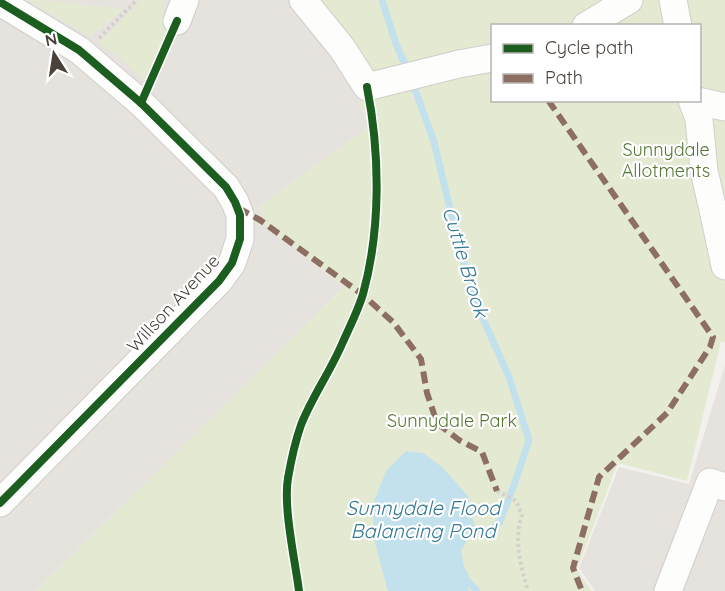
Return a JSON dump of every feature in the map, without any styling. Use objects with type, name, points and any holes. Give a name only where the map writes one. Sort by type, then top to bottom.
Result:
[{"type":"street","points":[[303,0],[342,48],[367,87],[491,58]]},
{"type":"street","points":[[589,24],[629,0]]},
{"type":"street","points":[[673,0],[678,24]]},
{"type":"street","name":"Willson Avenue","points":[[0,2],[84,53],[141,103],[226,187],[240,215],[240,239],[232,264],[219,281],[1,500]]},
{"type":"street","points":[[694,102],[699,119],[704,171],[720,218],[725,266]]},
{"type":"street","points":[[701,102],[725,107]]},
{"type":"street","points":[[669,591],[710,482],[725,487]]},
{"type":"path","points":[[84,53],[137,0]]},
{"type":"path","points":[[299,591],[288,503],[288,480],[301,426],[341,347],[363,296],[371,255],[375,218],[375,166],[372,112],[367,87]]},
{"type":"path","points":[[497,491],[516,501],[522,515],[518,527],[518,550],[528,591]]},
{"type":"shaded area","points":[[0,0],[295,0],[343,58],[369,127],[260,206],[265,225],[344,287],[36,591],[0,591]]},
{"type":"shaded area","points":[[725,365],[725,591],[595,591],[579,568],[619,467],[689,484]]},
{"type":"green space","points":[[29,0],[42,0],[123,9],[90,37]]},
{"type":"green space","points":[[141,0],[165,0],[161,8],[174,16],[144,80],[99,43]]},
{"type":"green space","name":"Sunnydale Park","points":[[295,0],[725,0],[725,342],[721,342],[687,481],[618,463],[577,569],[592,591],[36,591],[344,287],[265,225],[260,206],[369,127],[343,58]]},
{"type":"water","name":"Sunnydale Flood Balancing Pond","points":[[406,451],[423,453],[442,467],[468,496],[474,525],[491,528],[496,519],[504,523],[491,535],[472,533],[461,551],[469,591],[388,591],[374,539],[373,504],[386,471]]},
{"type":"waterway","name":"Cuttle Brook","points":[[382,0],[396,44],[408,71]]},
{"type":"waterway","name":"Cuttle Brook","points":[[412,81],[434,142],[460,250],[481,314],[509,377],[529,440],[500,521],[494,527]]},
{"type":"waterway","name":"Cuttle Brook","points":[[464,573],[466,579],[477,591]]},
{"type":"marked path","points":[[549,102],[713,337],[710,347],[667,413],[599,477],[573,568],[582,591]]},
{"type":"marked path","points":[[238,208],[260,220],[363,295],[393,322],[421,359],[427,393],[437,423],[459,440],[482,452],[497,491]]},
{"type":"cycle path","points":[[0,2],[79,50],[141,103],[226,187],[240,215],[240,239],[232,263],[219,281],[0,503]]},
{"type":"cycle path","points":[[141,103],[177,21]]},
{"type":"cycle path","points":[[299,591],[287,504],[288,478],[292,458],[305,415],[359,307],[373,244],[377,191],[376,164],[367,87]]},
{"type":"park label","name":"Sunnydale Allotments","points":[[666,159]]}]
